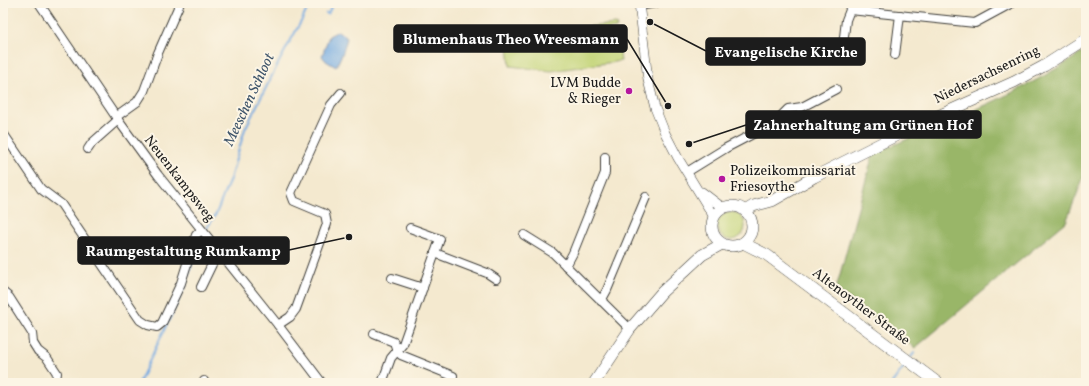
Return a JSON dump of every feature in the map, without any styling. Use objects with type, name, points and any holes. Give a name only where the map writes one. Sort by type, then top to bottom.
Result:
[{"type":"main road","name":"Niedersachsenring","points":[[745,211],[753,206],[772,200],[909,129],[1014,82],[1044,66],[1086,39]]},
{"type":"main road","name":"Niedersachsenring","points":[[751,221],[772,200]]},
{"type":"main road","points":[[702,255],[713,234],[712,223],[714,217],[723,208],[734,206],[745,211],[751,221],[752,227],[750,233],[743,243],[733,246],[722,244],[713,234]]},
{"type":"main road","name":"Altenoyther Straße","points":[[750,233],[767,255]]},
{"type":"main road","name":"Altenoyther Straße","points":[[743,243],[767,255],[938,383]]},
{"type":"main road","points":[[594,383],[630,329],[662,292],[702,255],[722,244]]},
{"type":"street","name":"Neuenkampsweg","points":[[39,3],[117,119],[158,175],[278,325],[322,383]]},
{"type":"street","points":[[88,149],[92,143],[136,102],[144,91],[158,53],[180,3]]},
{"type":"street","points":[[656,3],[639,5],[648,80],[655,108],[665,133],[714,217]]},
{"type":"street","points":[[842,54],[846,20],[850,6],[900,15],[975,23],[1012,3]]},
{"type":"street","points":[[896,55],[900,15]]},
{"type":"street","points":[[687,172],[726,148],[774,124],[788,109],[802,107],[836,89]]},
{"type":"street","points":[[278,325],[290,317],[296,309],[327,224],[325,214],[294,201],[291,193],[331,105],[341,93]]},
{"type":"street","points":[[3,133],[41,189],[61,204],[140,320],[148,325],[157,327],[162,323],[181,282],[196,235],[201,230]]},
{"type":"street","points":[[566,266],[573,253],[605,174],[605,157]]},
{"type":"street","points":[[697,188],[723,208]]},
{"type":"street","points":[[601,301],[646,197]]},
{"type":"street","points":[[382,383],[391,358],[403,344],[440,239],[410,228]]},
{"type":"street","points":[[524,235],[546,249],[566,266],[630,329]]},
{"type":"street","points":[[201,286],[219,252]]},
{"type":"street","points":[[435,253],[487,273],[496,279]]},
{"type":"street","points":[[392,278],[423,288]]},
{"type":"street","points":[[3,292],[10,297],[32,332],[33,343],[38,351],[47,358],[57,373],[56,380],[52,383]]},
{"type":"street","points":[[374,334],[394,342],[397,351],[402,355],[453,376],[451,383]]},
{"type":"green space","points":[[616,24],[617,28],[593,31],[595,44],[618,41],[621,61],[551,71],[510,66],[507,34]]},
{"type":"green space","points":[[1086,50],[1086,171],[1066,222],[915,348],[836,289],[873,154],[1009,94],[1035,81]]},
{"type":"green space","points":[[731,212],[741,216],[745,226],[741,236],[731,240],[721,236],[717,226],[721,216]]},
{"type":"water","points":[[338,31],[347,38],[343,52],[336,67],[326,61],[322,56],[329,36]]},
{"type":"waterway","points":[[276,3],[302,8],[313,4],[318,8]]},
{"type":"waterway","points":[[326,13],[328,14],[333,3]]},
{"type":"waterway","name":"Meeschen Schloot","points":[[207,228],[216,214],[230,179],[245,129],[309,5]]},
{"type":"waterway","name":"Meeschen Schloot","points":[[139,383],[185,286],[200,239]]},
{"type":"waterway","points":[[911,357],[915,352]]},
{"type":"waterway","points":[[892,383],[906,364]]},
{"type":"place","name":"Evangelische Kirche","points":[[650,22]]},
{"type":"place","name":"LVM Budde & Rieger","points":[[629,91]]},
{"type":"place","name":"Blumenhaus Theo Wreesmann","points":[[668,106]]},
{"type":"place","name":"Zahnerhaltung am Grünen Hof","points":[[689,144]]},
{"type":"place","name":"Polizeikommissariat Friesoythe","points":[[722,179]]},
{"type":"place","name":"Raumgestaltung Rumkamp","points":[[349,237]]}]
